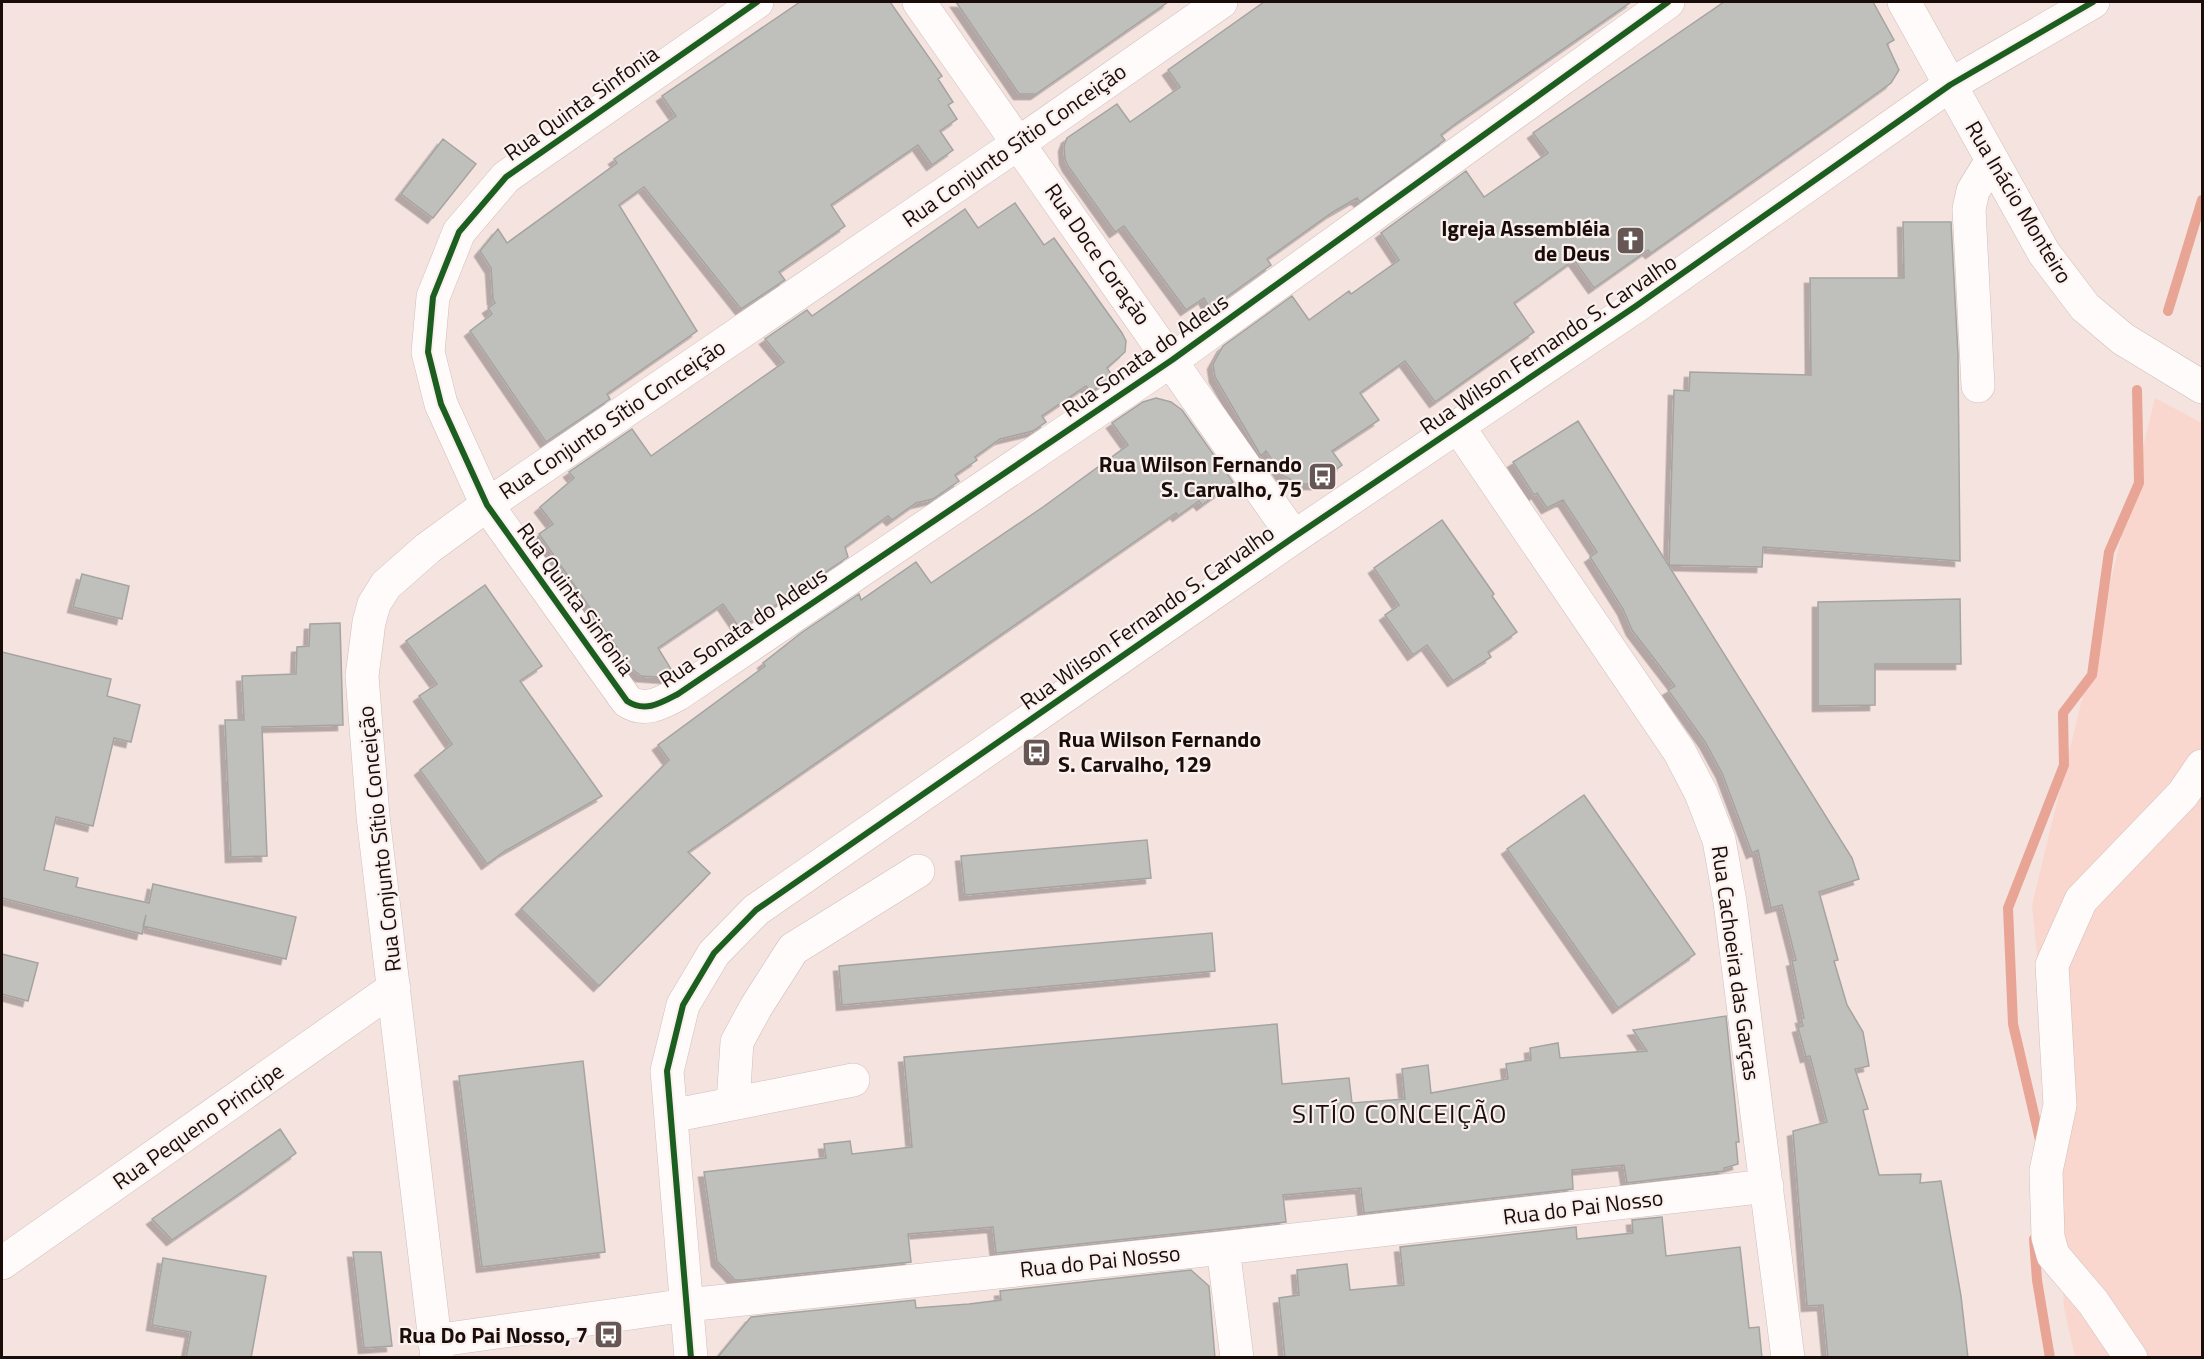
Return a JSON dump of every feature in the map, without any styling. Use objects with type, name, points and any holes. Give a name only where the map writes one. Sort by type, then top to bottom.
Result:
[{"type":"street","name":"Rua Quinta Sinfonia","points":[[627,701],[487,505],[441,404],[428,352],[433,297],[459,232],[507,177],[757,2]]},
{"type":"street","name":"Rua Doce Coração","points":[[919,2],[1020,142],[1294,537]]},
{"type":"street","name":"Rua Conjunto Sítio Conceição","points":[[435,1349],[373,816],[362,676],[369,622],[374,604],[386,585],[428,548],[487,505],[1020,142],[1221,2]]},
{"type":"street","name":"Rua Sonata do Adeus","points":[[627,701],[644,708],[659,705],[678,694],[1172,360],[1668,2]]},
{"type":"street","name":"Rua Inácio Monteiro","points":[[1904,2],[2044,253],[2085,307],[2123,339],[2202,387]]},
{"type":"street","name":"Rua Wilson Fernando S. Carvalho","points":[[691,1358],[667,1071],[683,1005],[714,953],[756,910],[1294,537],[1459,428],[1950,85],[2093,2]]},
{"type":"street","points":[[1978,386],[1969,209],[1973,191],[1992,160]]},
{"type":"street","name":"Rua Cachoeira das Garças","points":[[1459,428],[1679,751],[1701,793],[1719,840],[1730,902],[1788,1358]]},
{"type":"street","points":[[2131,1358],[2093,1302],[2053,1255],[2048,1237],[2046,1171],[2060,1105],[2052,965],[2081,900],[2183,794],[2202,766]]},
{"type":"street","points":[[733,1103],[736,1042],[793,949],[918,871]]},
{"type":"street","name":"Rua Pequeno Principe","points":[[2,1263],[394,988]]},
{"type":"street","points":[[670,1116],[853,1080]]},
{"type":"street","name":"Rua do Pai Nosso","points":[[435,1349],[687,1305],[1223,1248],[1767,1186]]},
{"type":"street","points":[[1223,1248],[1237,1358]]},
{"type":"shaded area","points":[[2155,398],[2202,423],[2202,1357],[2075,1357],[2064,1308],[2052,1103],[2032,905]]},
{"type":"building","points":[[800,2],[890,2],[942,76],[938,79],[953,102],[948,105],[957,119],[940,131],[953,150],[932,165],[918,145],[831,205],[845,226],[779,272],[785,280],[741,309],[644,187],[619,205],[697,331],[607,394],[610,399],[546,442],[470,331],[492,314],[488,308],[495,303],[491,268],[480,251],[498,229],[507,243],[617,163],[614,159],[676,116],[662,96]]},
{"type":"building","points":[[956,2],[1168,2],[1036,94],[1019,94]]},
{"type":"building","points":[[1264,2],[1631,2],[1458,122],[1441,135],[1445,140],[1360,202],[1357,198],[1333,212],[1267,259],[1271,265],[1210,309],[1204,298],[1186,310],[1124,226],[1115,232],[1068,166],[1064,146],[1067,138],[1117,104],[1130,122],[1180,87],[1168,70]]},
{"type":"building","points":[[1724,2],[1873,2],[1894,40],[1887,44],[1899,70],[1891,83],[1841,119],[1651,253],[1648,250],[1594,288],[1574,260],[1514,303],[1534,332],[1435,402],[1405,361],[1360,393],[1379,420],[1332,451],[1342,465],[1317,484],[1299,484],[1282,475],[1266,451],[1261,456],[1215,377],[1213,364],[1223,346],[1292,296],[1309,320],[1349,291],[1351,294],[1399,260],[1381,233],[1466,171],[1484,197],[1548,153],[1533,133]]},
{"type":"building","points":[[443,139],[476,164],[433,218],[401,194]]},
{"type":"building","points":[[1015,203],[1044,245],[1054,238],[1122,333],[1126,341],[1125,352],[1107,368],[1113,377],[1091,392],[1086,386],[1042,416],[1046,422],[1033,431],[1000,439],[975,457],[977,460],[955,475],[959,481],[933,499],[916,503],[892,520],[888,516],[845,547],[848,557],[740,629],[723,604],[658,648],[674,674],[668,678],[641,676],[632,669],[539,534],[553,524],[540,507],[574,478],[569,472],[632,429],[651,456],[784,362],[765,339],[807,310],[812,316],[965,209],[978,228]]},
{"type":"building","points":[[1903,222],[1951,222],[1958,355],[1960,561],[1763,547],[1762,567],[1669,565],[1674,390],[1689,391],[1690,372],[1811,375],[1810,278],[1904,278]]},
{"type":"building","points":[[1156,398],[1171,402],[1182,410],[1233,482],[1202,505],[1199,501],[1178,516],[1176,513],[688,852],[710,873],[599,986],[521,909],[669,760],[658,745],[765,666],[763,663],[801,633],[859,594],[861,600],[916,562],[931,583],[1043,507],[1128,445],[1112,423],[1143,402]]},
{"type":"building","points":[[1578,421],[1852,858],[1859,879],[1819,892],[1838,960],[1834,961],[1847,1005],[1863,1032],[1869,1066],[1855,1069],[1868,1109],[1863,1110],[1879,1175],[1921,1174],[1920,1183],[1941,1181],[1961,1296],[1968,1358],[1828,1358],[1823,1305],[1807,1306],[1793,1131],[1827,1122],[1810,1056],[1806,1057],[1798,1027],[1803,1026],[1801,1018],[1804,1018],[1792,961],[1796,960],[1782,905],[1771,908],[1758,850],[1752,853],[1722,773],[1705,742],[1668,690],[1675,686],[1632,630],[1623,609],[1590,557],[1597,552],[1563,500],[1547,508],[1537,493],[1534,495],[1513,462]]},
{"type":"building","points":[[1442,520],[1494,594],[1492,596],[1517,632],[1488,652],[1491,657],[1453,681],[1427,645],[1413,655],[1385,615],[1399,605],[1374,568]]},
{"type":"building","points":[[82,574],[129,586],[122,619],[73,607]]},
{"type":"building","points":[[485,585],[542,666],[520,681],[602,796],[505,851],[487,864],[420,770],[452,744],[419,696],[437,684],[406,641]]},
{"type":"building","points":[[1960,599],[1961,664],[1875,664],[1875,705],[1818,706],[1818,602]]},
{"type":"building","points":[[340,623],[343,725],[262,727],[267,856],[231,857],[225,720],[244,720],[242,676],[296,674],[297,647],[309,646],[310,624]]},
{"type":"building","points":[[2,652],[111,679],[107,696],[140,705],[131,742],[114,738],[93,826],[56,817],[44,870],[78,878],[76,887],[149,903],[153,884],[296,917],[286,959],[144,926],[142,934],[2,898]]},
{"type":"building","points":[[1584,795],[1695,954],[1618,1008],[1507,849]]},
{"type":"building","points":[[1147,840],[1151,878],[965,895],[961,856]]},
{"type":"building","points":[[1212,933],[1215,971],[842,1005],[839,966]]},
{"type":"building","points":[[2,954],[38,963],[28,1001],[2,994]]},
{"type":"building","points":[[1726,1016],[1739,1142],[1736,1142],[1738,1164],[1724,1168],[1724,1171],[1627,1183],[1624,1165],[1572,1170],[1573,1189],[1364,1213],[1361,1188],[1283,1195],[1286,1222],[996,1253],[993,1227],[908,1234],[911,1262],[742,1280],[735,1280],[717,1261],[704,1172],[826,1158],[824,1144],[850,1141],[852,1154],[912,1147],[904,1057],[1277,1024],[1282,1084],[1349,1078],[1352,1103],[1405,1099],[1402,1069],[1428,1065],[1431,1093],[1508,1079],[1506,1064],[1531,1060],[1530,1048],[1558,1043],[1560,1058],[1647,1051],[1633,1030]]},
{"type":"building","points":[[583,1061],[605,1252],[482,1267],[459,1076]]},
{"type":"building","points":[[280,1129],[296,1153],[246,1189],[172,1240],[152,1219]]},
{"type":"building","points":[[1662,1217],[1666,1256],[1740,1247],[1749,1328],[1759,1327],[1762,1358],[1285,1358],[1279,1298],[1299,1295],[1297,1270],[1347,1264],[1350,1290],[1404,1285],[1400,1247],[1576,1227],[1577,1239],[1633,1233],[1632,1220]]},
{"type":"building","points":[[353,1252],[381,1252],[392,1346],[364,1348]]},
{"type":"building","points":[[163,1258],[266,1276],[251,1358],[186,1358],[191,1332],[152,1325]]},
{"type":"building","points":[[1191,1270],[1209,1286],[1215,1358],[717,1358],[751,1317],[915,1300],[916,1308],[969,1304],[1001,1300],[1000,1291]]},
{"type":"waterway","points":[[2168,311],[2202,200]]},
{"type":"waterway","points":[[2040,1140],[2013,1024],[2008,908],[2064,765],[2063,713],[2092,675],[2109,552],[2139,483],[2137,390]]},
{"type":"waterway","points":[[2034,1239],[2037,1280],[2050,1358]]},
{"type":"cycle path","points":[[757,2],[506,177],[459,232],[433,297],[428,352],[441,404],[487,505],[627,701],[634,705],[653,705],[678,694],[1172,360],[1668,2]]},
{"type":"cycle path","points":[[691,1358],[667,1071],[683,1005],[714,953],[756,910],[1294,537],[1636,306],[1950,85],[2093,2]]},
{"type":"place","name":"Igreja Assembléia de Deus","points":[[1631,241]]},
{"type":"place","name":"Rua Wilson Fernando S. Carvalho, 75","points":[[1323,477]]},
{"type":"place","name":"Rua Wilson Fernando S. Carvalho, 129","points":[[1037,752]]},
{"type":"place","name":"Rua Do Pai Nosso, 7","points":[[609,1335]]},
{"type":"district","name":"SITÍO CONCEIÇÃO","points":[[1400,1114]]}]
